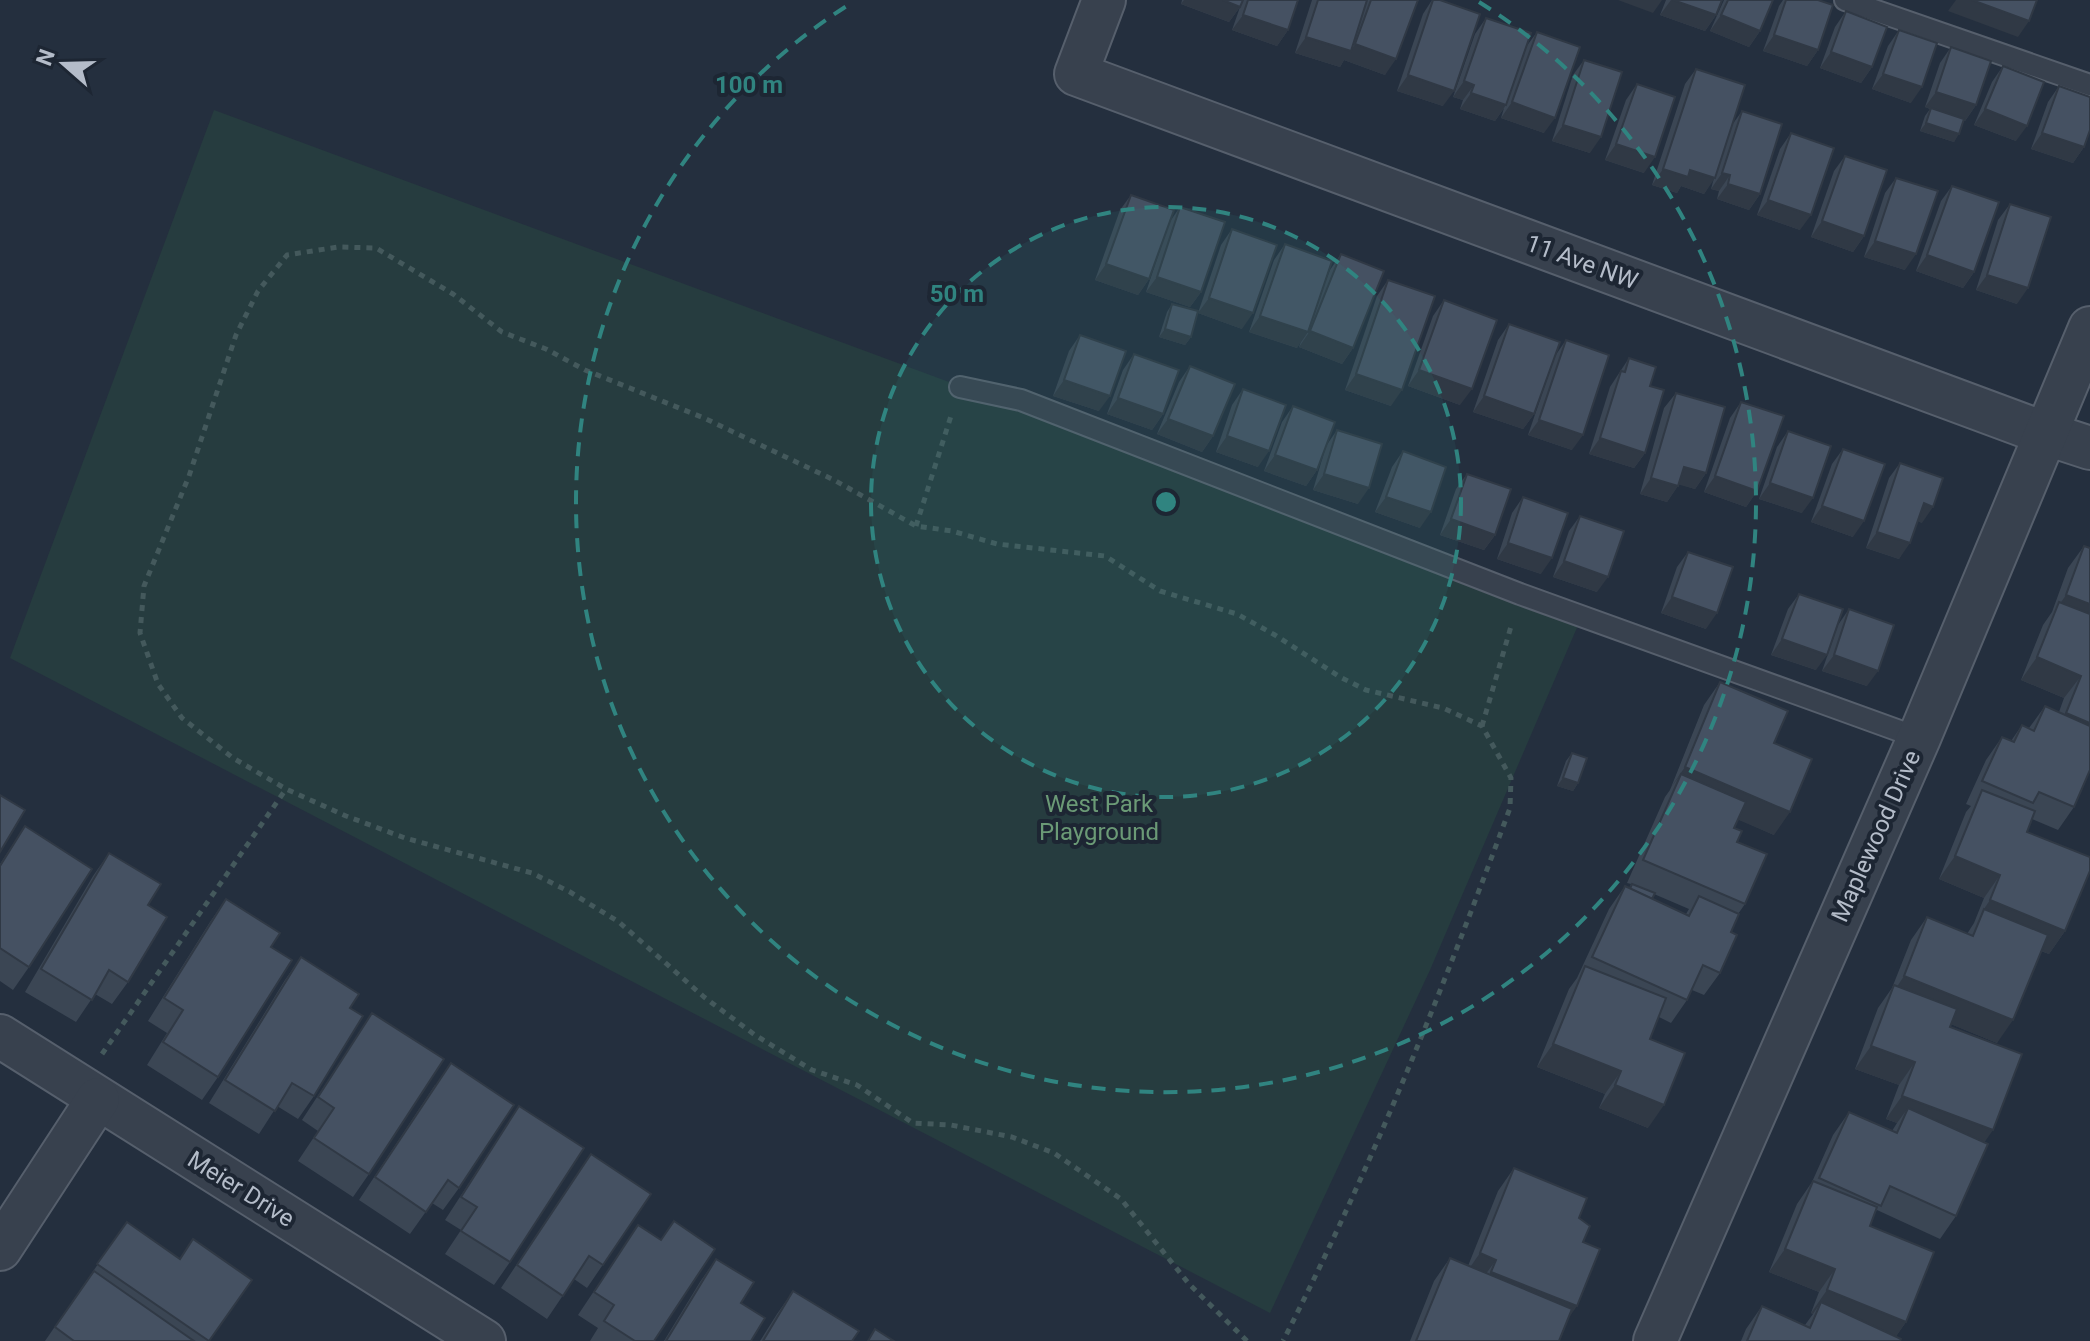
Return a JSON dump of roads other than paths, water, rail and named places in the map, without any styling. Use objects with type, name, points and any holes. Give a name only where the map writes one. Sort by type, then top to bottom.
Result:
[{"type":"street","name":"11 Ave NW","points":[[1104,0],[1076,74],[2090,448]]},
{"type":"street","name":"Maplewood Drive","points":[[1655,1341],[1919,738],[2090,328]]},
{"type":"street","name":"Meier Drive","points":[[0,1036],[484,1341]]},
{"type":"street","points":[[0,1249],[89,1093]]},
{"type":"lane","points":[[1845,0],[2090,85]]},
{"type":"lane","points":[[960,387],[1021,400],[1520,594],[1919,738]]},
{"type":"park label","name":"West Park Playground","points":[[1099,818]]}]
